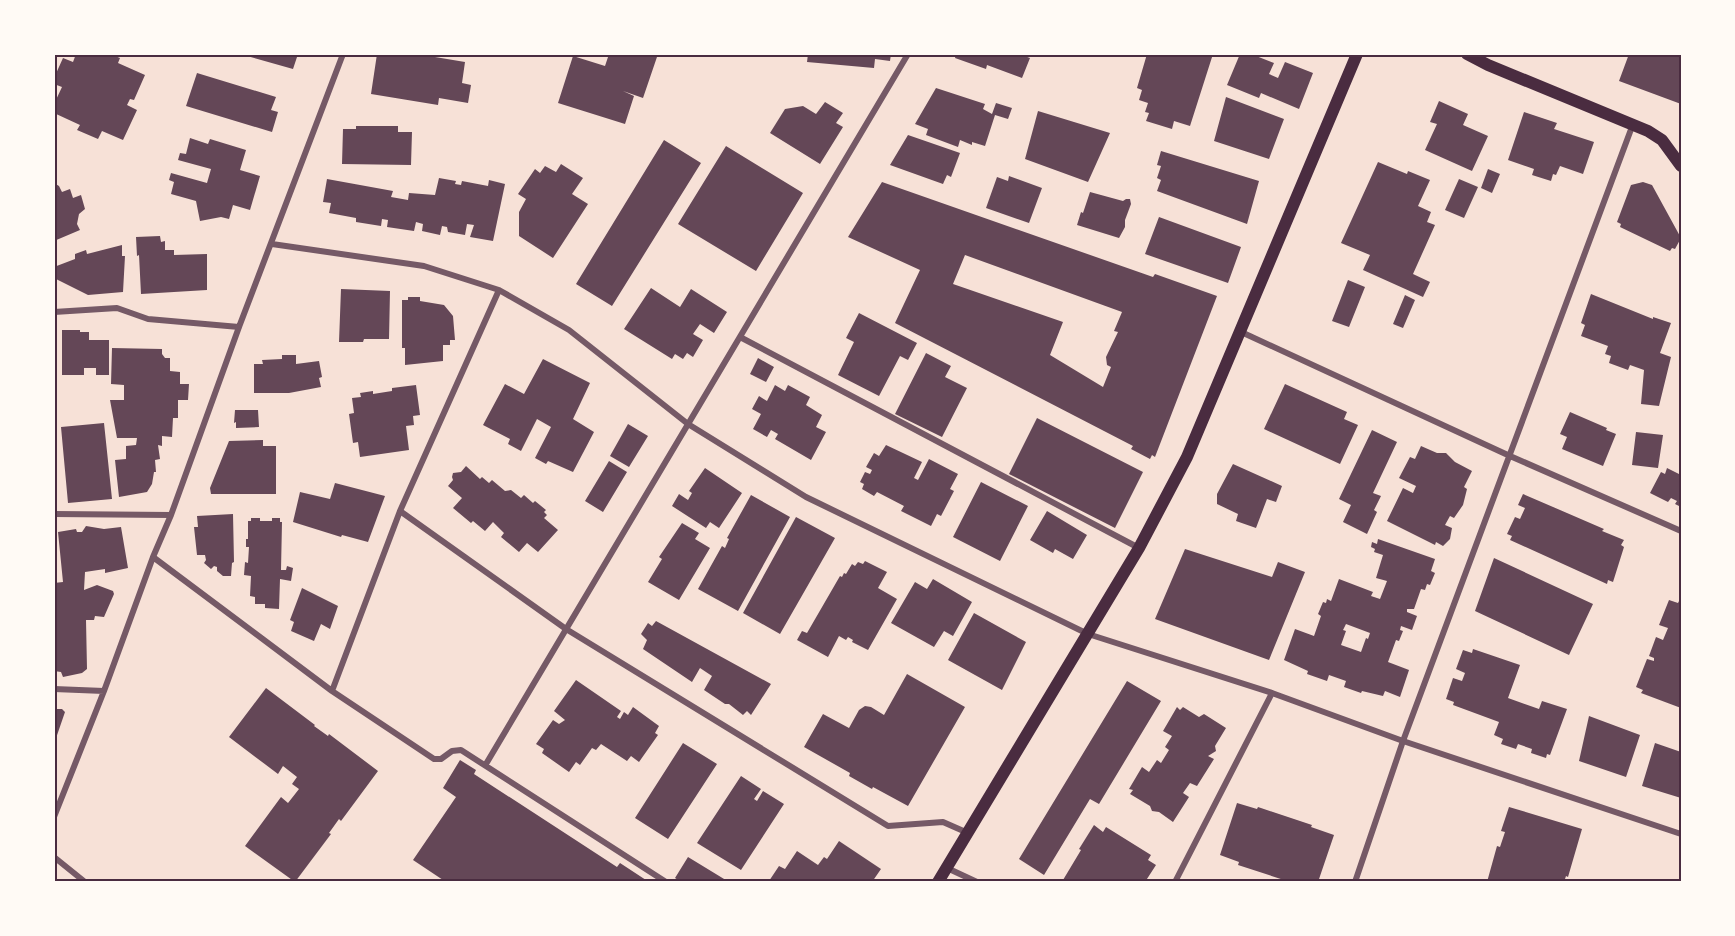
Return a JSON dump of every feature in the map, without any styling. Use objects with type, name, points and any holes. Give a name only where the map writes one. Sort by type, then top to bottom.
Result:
[{"type":"main road","points":[[938,882],[1139,548],[1187,457],[1358,54]]},
{"type":"main road","points":[[1467,54],[1488,65],[1633,123],[1662,140],[1681,166]]},
{"type":"street","points":[[54,817],[171,515],[239,327],[343,54]]},
{"type":"street","points":[[486,764],[908,54]]},
{"type":"street","points":[[1355,882],[1403,741],[1633,123]]},
{"type":"street","points":[[272,244],[424,266],[499,290],[569,330],[688,424],[807,497],[1088,634],[1272,693],[1403,741],[1681,834]]},
{"type":"street","points":[[332,691],[400,511],[499,290]]},
{"type":"street","points":[[54,312],[117,308],[148,319],[239,327]]},
{"type":"street","points":[[1239,331],[1510,456],[1681,531]]},
{"type":"street","points":[[740,337],[1139,548]]},
{"type":"street","points":[[400,511],[566,629],[888,826],[943,822],[968,833]]},
{"type":"street","points":[[54,514],[171,515]]},
{"type":"street","points":[[153,557],[332,691],[434,759],[441,759],[457,750],[486,764],[666,882]]},
{"type":"street","points":[[54,689],[104,691]]},
{"type":"street","points":[[1175,882],[1272,693]]},
{"type":"street","points":[[54,856],[85,882]]},
{"type":"street","points":[[947,868],[977,882]]},
{"type":"building","points":[[76,54],[95,54],[101,57],[102,54],[110,54],[120,58],[118,63],[145,75],[134,100],[130,99],[127,105],[137,110],[123,140],[102,131],[98,139],[77,130],[80,125],[54,113],[54,104],[62,87],[54,84],[54,78],[63,58],[73,62]]},
{"type":"building","points":[[240,54],[298,54],[293,69]]},
{"type":"building","points":[[377,54],[417,54],[465,62],[462,83],[471,85],[468,103],[439,98],[438,105],[371,94]]},
{"type":"building","points":[[609,54],[658,54],[643,98],[623,91],[634,96],[625,124],[558,103],[573,56],[605,66]]},
{"type":"building","points":[[808,54],[891,54],[890,61],[875,59],[874,68],[807,62]]},
{"type":"building","points":[[956,54],[1019,54],[1030,58],[1022,78],[987,65],[986,69],[955,58]]},
{"type":"building","points":[[1147,54],[1213,54],[1190,126],[1174,121],[1172,129],[1146,121],[1149,113],[1145,112],[1148,103],[1139,100],[1142,90],[1137,88]]},
{"type":"building","points":[[1240,54],[1251,54],[1274,63],[1269,74],[1278,78],[1285,62],[1313,73],[1299,109],[1261,93],[1259,98],[1227,85]]},
{"type":"building","points":[[1629,54],[1681,54],[1681,104],[1619,81]]},
{"type":"building","points":[[197,73],[276,97],[271,110],[278,112],[272,132],[186,106]]},
{"type":"building","points":[[936,88],[985,104],[983,109],[992,114],[996,103],[1012,108],[1008,119],[995,115],[985,146],[972,142],[972,145],[960,140],[958,147],[926,135],[928,129],[915,124]]},
{"type":"building","points":[[1226,97],[1284,119],[1269,159],[1214,141]]},
{"type":"building","points":[[1439,101],[1468,114],[1463,125],[1488,136],[1472,171],[1425,150],[1437,124],[1430,122]]},
{"type":"building","points":[[825,102],[843,113],[836,123],[843,127],[820,164],[770,133],[785,109],[803,106],[816,114]]},
{"type":"building","points":[[1038,111],[1110,133],[1088,182],[1025,159]]},
{"type":"building","points":[[1524,112],[1557,123],[1554,129],[1594,142],[1583,174],[1560,166],[1556,175],[1553,174],[1551,181],[1532,175],[1534,169],[1508,160]]},
{"type":"building","points":[[356,126],[398,126],[398,132],[412,132],[411,165],[342,164],[343,129],[356,129]]},
{"type":"building","points":[[908,135],[960,153],[951,177],[947,175],[943,184],[890,165]]},
{"type":"building","points":[[190,138],[208,144],[210,139],[246,150],[240,170],[260,176],[250,210],[233,205],[229,219],[221,217],[200,221],[196,201],[171,194],[174,182],[169,180],[171,173],[207,183],[211,169],[178,160],[180,153],[186,154]]},
{"type":"building","points":[[664,140],[701,163],[612,306],[576,284]]},
{"type":"building","points":[[726,146],[803,193],[756,271],[678,224]]},
{"type":"building","points":[[1161,151],[1259,181],[1247,224],[1157,191],[1161,180],[1157,178],[1161,166],[1157,165]]},
{"type":"building","points":[[1378,162],[1407,174],[1408,171],[1430,180],[1418,206],[1431,212],[1427,222],[1435,225],[1413,274],[1430,282],[1423,297],[1363,270],[1370,255],[1341,243]]},
{"type":"building","points":[[561,164],[583,178],[572,194],[588,204],[553,258],[519,236],[519,212],[526,199],[518,194],[535,169],[540,173],[545,166],[556,172]]},
{"type":"building","points":[[1488,169],[1500,174],[1492,193],[1481,188]]},
{"type":"building","points":[[1009,176],[1042,188],[1029,223],[986,208],[997,177],[1008,181]]},
{"type":"building","points":[[439,178],[456,181],[455,184],[461,185],[462,181],[488,186],[489,180],[505,184],[493,241],[470,237],[474,225],[467,224],[465,235],[448,232],[447,227],[442,226],[440,235],[422,231],[423,224],[416,222],[414,231],[387,227],[388,220],[382,219],[381,226],[356,222],[356,218],[329,213],[331,203],[323,202],[327,179],[393,191],[391,197],[408,200],[409,193],[435,195]]},
{"type":"building","points":[[1459,179],[1478,187],[1464,218],[1445,210]]},
{"type":"building","points":[[882,182],[1153,277],[1155,274],[1217,296],[1155,457],[1152,455],[1150,459],[1131,449],[1133,446],[895,323],[920,270],[848,237]],"holes":[[[965,255],[1122,312],[1114,331],[1118,332],[1106,357],[1107,365],[1111,367],[1103,387],[1050,355],[1063,322],[953,284]]]},
{"type":"building","points":[[1643,182],[1652,185],[1681,238],[1675,249],[1672,248],[1670,251],[1620,227],[1621,224],[1617,222],[1631,185]]},
{"type":"building","points":[[54,183],[62,192],[70,189],[73,198],[81,195],[85,209],[79,214],[77,224],[80,230],[54,241]]},
{"type":"building","points":[[1090,192],[1123,201],[1130,199],[1131,204],[1125,227],[1119,238],[1077,225]]},
{"type":"building","points":[[1159,217],[1241,247],[1228,283],[1145,254]]},
{"type":"building","points":[[160,236],[161,242],[165,241],[165,250],[174,250],[174,255],[207,254],[207,290],[141,294],[136,237]]},
{"type":"building","points":[[122,245],[122,256],[125,256],[123,292],[88,295],[54,278],[54,267],[75,259],[75,254],[86,250],[87,254]]},
{"type":"building","points":[[1348,280],[1365,287],[1349,327],[1332,321]]},
{"type":"building","points":[[651,288],[680,307],[691,289],[727,312],[714,333],[700,324],[693,334],[703,340],[693,357],[687,353],[683,359],[675,354],[672,359],[624,329]]},
{"type":"building","points":[[341,289],[390,291],[389,339],[339,342]]},
{"type":"building","points":[[1591,294],[1653,319],[1653,317],[1671,323],[1660,353],[1671,357],[1659,406],[1641,404],[1644,370],[1630,365],[1628,370],[1609,363],[1611,356],[1605,354],[1608,346],[1581,336],[1585,325],[1581,323]]},
{"type":"building","points":[[1405,295],[1415,300],[1403,328],[1393,324]]},
{"type":"building","points":[[408,297],[420,297],[420,301],[444,305],[453,316],[455,340],[450,340],[450,345],[443,345],[443,361],[405,365],[405,348],[402,348],[402,300],[408,300]]},
{"type":"building","points":[[859,313],[917,343],[908,360],[900,356],[879,396],[838,375],[854,342],[846,338]]},
{"type":"building","points":[[62,330],[89,332],[89,340],[109,340],[109,375],[96,375],[96,368],[84,368],[84,375],[62,375]]},
{"type":"building","points":[[112,348],[162,349],[165,358],[170,358],[170,371],[180,372],[180,384],[189,384],[188,400],[178,400],[178,418],[173,418],[172,437],[162,436],[162,446],[158,445],[160,459],[155,460],[156,472],[154,472],[152,484],[147,492],[119,497],[115,460],[126,459],[126,446],[136,445],[137,438],[117,438],[110,400],[124,400],[124,385],[111,384]]},
{"type":"building","points":[[926,353],[951,366],[945,377],[967,388],[942,437],[895,414]]},
{"type":"building","points":[[282,355],[296,355],[296,364],[319,361],[321,387],[289,393],[254,393],[254,364],[263,364],[262,360],[282,359]]},
{"type":"building","points":[[758,358],[774,367],[766,382],[750,374]]},
{"type":"building","points":[[543,359],[590,383],[573,419],[594,432],[573,472],[548,461],[546,464],[535,458],[551,427],[537,419],[521,451],[508,444],[510,439],[483,425],[505,384],[524,394]]},
{"type":"building","points":[[1285,384],[1347,412],[1344,419],[1358,425],[1340,464],[1264,429]]},
{"type":"building","points":[[416,385],[420,415],[413,416],[414,425],[406,426],[409,450],[360,457],[358,442],[353,443],[349,414],[354,413],[352,398],[361,397],[360,393],[373,391],[373,394],[392,391],[392,388]]},
{"type":"building","points":[[775,385],[785,391],[788,385],[810,397],[806,405],[822,415],[816,427],[826,432],[811,460],[775,439],[778,434],[771,430],[767,437],[753,429],[761,414],[752,409],[759,396],[767,401]]},
{"type":"building","points":[[235,410],[258,410],[259,427],[236,428]]},
{"type":"building","points":[[1570,412],[1616,434],[1603,466],[1562,449],[1567,437],[1560,434]]},
{"type":"building","points":[[1037,418],[1143,472],[1115,528],[1009,474]]},
{"type":"building","points":[[104,423],[112,499],[68,503],[61,427]]},
{"type":"building","points":[[628,424],[648,436],[629,467],[610,456]]},
{"type":"building","points":[[1372,430],[1397,442],[1373,493],[1381,496],[1367,534],[1343,522],[1351,505],[1339,499]]},
{"type":"building","points":[[1636,432],[1663,435],[1658,468],[1632,465]]},
{"type":"building","points":[[263,440],[263,446],[276,446],[276,494],[211,494],[210,488],[229,441]]},
{"type":"building","points":[[886,445],[922,462],[914,478],[918,480],[929,459],[958,474],[950,489],[954,491],[941,516],[937,514],[931,526],[901,511],[904,506],[877,492],[874,496],[862,489],[864,484],[860,482],[865,472],[870,474],[872,470],[866,467],[874,453],[879,456]]},
{"type":"building","points":[[1421,446],[1437,453],[1446,453],[1455,462],[1472,471],[1464,487],[1467,489],[1463,505],[1454,518],[1450,516],[1445,525],[1452,528],[1450,539],[1443,546],[1436,542],[1435,545],[1387,521],[1403,488],[1413,493],[1416,486],[1399,478],[1410,457],[1415,459]]},
{"type":"building","points":[[609,461],[627,472],[603,512],[585,501]]},
{"type":"building","points":[[1233,464],[1282,486],[1276,502],[1267,499],[1256,528],[1236,521],[1238,514],[1217,504],[1217,494]]},
{"type":"building","points":[[466,466],[480,479],[482,477],[489,483],[492,480],[505,491],[511,490],[521,498],[524,495],[546,510],[544,512],[547,515],[544,518],[558,530],[538,552],[527,543],[519,552],[501,537],[504,533],[493,522],[485,531],[453,508],[462,498],[448,486],[453,480],[453,473],[461,472]]},
{"type":"building","points":[[705,468],[742,493],[719,528],[710,522],[706,528],[672,506],[679,494],[688,500],[692,493],[689,491]]},
{"type":"building","points":[[1667,468],[1681,475],[1681,507],[1671,498],[1668,502],[1650,493],[1661,472],[1665,474]]},
{"type":"building","points":[[981,482],[1028,506],[1000,561],[953,537]]},
{"type":"building","points":[[335,483],[385,496],[368,542],[342,535],[341,537],[293,522],[300,492],[330,499]]},
{"type":"building","points":[[1523,494],[1624,540],[1613,582],[1608,580],[1607,584],[1510,540],[1512,536],[1507,534],[1515,517],[1520,519],[1525,508],[1518,505]]},
{"type":"building","points":[[751,495],[790,517],[738,611],[698,589],[722,546],[725,548],[729,539],[727,538]]},
{"type":"building","points":[[1047,511],[1087,535],[1073,559],[1055,549],[1053,553],[1030,540]]},
{"type":"building","points":[[233,514],[234,562],[231,576],[223,576],[217,571],[217,567],[214,566],[211,569],[204,563],[205,555],[197,555],[194,527],[198,527],[197,516]]},
{"type":"building","points":[[796,517],[835,538],[780,634],[743,613]]},
{"type":"building","points":[[251,518],[272,521],[272,518],[280,518],[282,522],[281,570],[286,570],[287,566],[293,568],[291,581],[280,579],[279,609],[265,608],[265,604],[255,604],[255,597],[250,596],[251,576],[244,575],[245,562],[248,563],[249,547],[246,547],[246,539],[248,539],[248,521],[251,521]]},
{"type":"building","points":[[682,523],[699,533],[695,539],[710,548],[679,600],[648,582],[662,559],[659,557]]},
{"type":"building","points":[[86,526],[104,529],[121,527],[128,568],[105,573],[105,569],[85,572],[84,590],[97,585],[113,591],[114,594],[104,617],[95,616],[94,620],[86,620],[87,669],[82,673],[63,677],[61,672],[54,671],[54,583],[63,582],[58,532],[76,529],[77,532],[82,532]]},
{"type":"building","points":[[1378,539],[1435,559],[1431,571],[1435,573],[1430,585],[1427,584],[1425,590],[1421,589],[1414,609],[1407,609],[1407,612],[1417,616],[1412,630],[1401,626],[1400,630],[1403,631],[1399,641],[1396,640],[1388,662],[1409,670],[1400,697],[1385,691],[1383,696],[1362,691],[1361,693],[1344,687],[1346,681],[1329,675],[1327,681],[1307,674],[1308,671],[1284,660],[1295,629],[1314,636],[1323,602],[1326,603],[1327,599],[1331,601],[1339,579],[1373,592],[1371,596],[1380,599],[1387,581],[1376,578],[1383,555],[1374,552],[1375,549],[1371,547],[1372,542],[1377,544]],"holes":[[[1346,624],[1370,633],[1361,652],[1341,645]]]},
{"type":"building","points":[[1185,549],[1272,577],[1278,562],[1305,572],[1269,660],[1155,619]]},
{"type":"building","points":[[1494,558],[1593,604],[1569,655],[1475,611]]},
{"type":"building","points":[[865,561],[887,572],[878,588],[897,599],[868,650],[852,642],[853,640],[848,637],[846,640],[839,636],[828,657],[797,640],[802,631],[807,633],[840,576],[846,574],[852,564],[855,566],[858,562],[863,564]]},
{"type":"building","points":[[933,579],[972,602],[953,636],[944,631],[934,647],[891,623],[915,582],[927,589]]},
{"type":"building","points":[[302,588],[338,606],[330,629],[321,624],[314,641],[291,631],[294,622],[290,620]]},
{"type":"building","points":[[1681,597],[1681,708],[1641,693],[1643,690],[1636,687],[1647,659],[1654,661],[1654,658],[1649,656],[1656,637],[1663,640],[1668,628],[1659,625],[1669,600],[1678,603]]},
{"type":"building","points":[[974,613],[1026,642],[1002,690],[948,660]]},
{"type":"building","points":[[656,621],[771,684],[751,715],[747,711],[743,715],[704,690],[712,676],[700,668],[692,682],[643,649],[647,640],[641,634],[648,623],[652,626]]},
{"type":"building","points":[[1473,649],[1520,665],[1508,698],[1539,709],[1542,701],[1567,709],[1550,755],[1547,754],[1546,758],[1531,753],[1532,749],[1518,744],[1516,749],[1501,744],[1503,739],[1494,735],[1499,722],[1453,705],[1454,702],[1446,699],[1453,678],[1462,681],[1465,673],[1456,669],[1463,650],[1472,653]]},
{"type":"building","points":[[907,674],[965,707],[908,806],[849,776],[850,773],[804,747],[823,714],[849,728],[859,710],[865,706],[884,715]]},
{"type":"building","points":[[576,680],[621,711],[617,717],[620,719],[624,712],[628,715],[633,707],[659,726],[655,733],[658,735],[639,762],[631,756],[627,761],[601,744],[596,750],[592,748],[580,765],[576,762],[569,772],[542,753],[544,749],[536,744],[553,720],[559,724],[565,720],[554,711]]},
{"type":"building","points":[[1127,681],[1161,701],[1099,804],[1090,799],[1044,875],[1019,859]]},
{"type":"building","points":[[266,688],[314,726],[328,736],[329,734],[378,771],[341,821],[339,819],[329,833],[331,834],[295,882],[245,846],[281,797],[288,803],[299,789],[292,784],[297,777],[283,766],[278,774],[229,737]]},
{"type":"building","points":[[1177,707],[1180,710],[1183,707],[1199,717],[1204,714],[1226,728],[1215,746],[1216,751],[1208,756],[1214,759],[1197,786],[1190,783],[1183,793],[1189,797],[1173,822],[1159,812],[1152,811],[1150,806],[1130,794],[1133,790],[1129,789],[1142,767],[1149,772],[1157,760],[1161,763],[1169,750],[1165,747],[1172,736],[1163,731]]},
{"type":"building","points":[[54,709],[62,709],[65,712],[54,744]]},
{"type":"building","points":[[1589,716],[1640,735],[1626,777],[1579,761]]},
{"type":"building","points":[[683,743],[717,764],[668,839],[635,818]]},
{"type":"building","points":[[1655,743],[1681,752],[1681,798],[1642,786]]},
{"type":"building","points":[[460,760],[476,770],[474,774],[617,867],[620,863],[649,882],[446,882],[413,860],[456,797],[443,788]]},
{"type":"building","points":[[741,776],[761,789],[754,799],[757,801],[763,791],[784,804],[741,870],[697,843]]},
{"type":"building","points":[[1237,803],[1257,809],[1258,807],[1334,835],[1318,882],[1301,882],[1292,879],[1290,882],[1238,865],[1239,862],[1220,855]]},
{"type":"building","points":[[1509,807],[1582,829],[1568,877],[1566,876],[1564,882],[1487,882],[1497,846],[1500,847],[1505,832],[1501,831]]},
{"type":"building","points":[[1094,825],[1103,832],[1106,827],[1151,855],[1148,860],[1156,865],[1145,882],[1066,882],[1063,880]]},
{"type":"building","points":[[839,841],[881,869],[872,882],[769,881],[779,866],[785,869],[797,851],[818,865],[824,857],[827,859]]},
{"type":"building","points":[[688,857],[729,882],[681,882],[675,878]]}]
